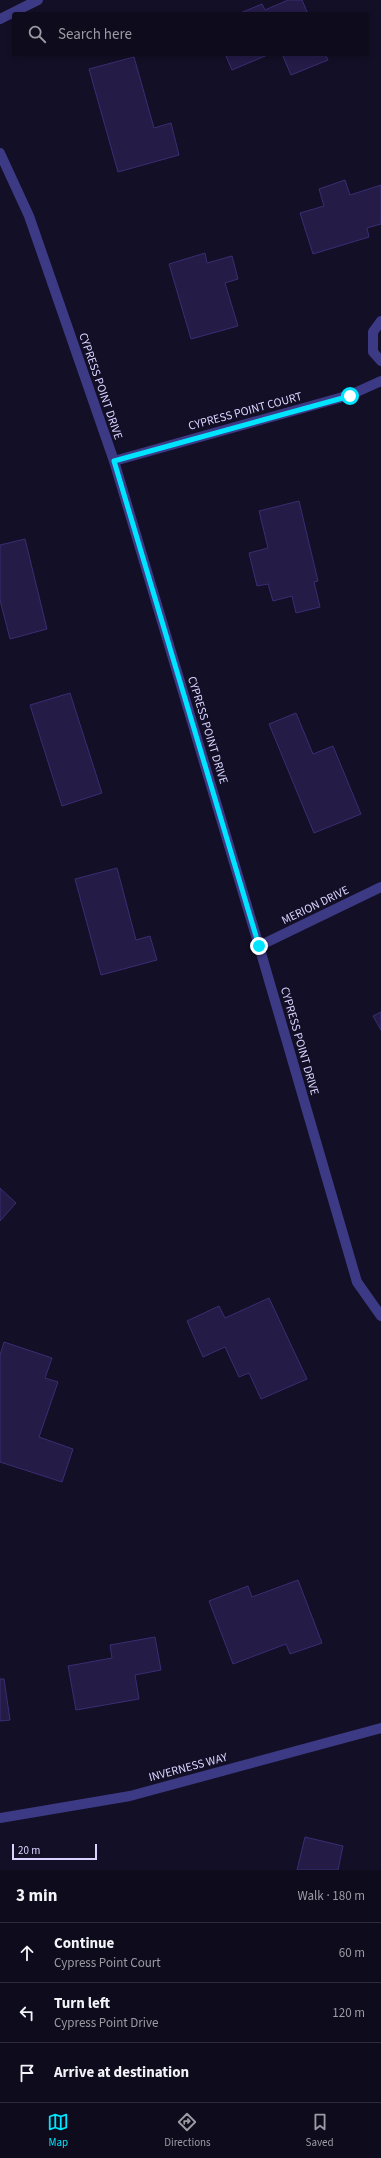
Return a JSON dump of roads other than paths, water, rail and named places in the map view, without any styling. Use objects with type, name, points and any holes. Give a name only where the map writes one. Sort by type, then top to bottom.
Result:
[{"type":"street","points":[[14,12],[38,0]]},
{"type":"street","points":[[0,19],[12,13]]},
{"type":"street","name":"CYPRESS POINT DRIVE","points":[[0,153],[29,216],[114,461],[259,946],[357,1282],[381,1316]]},
{"type":"street","points":[[381,321],[373,332],[373,352],[381,361]]},
{"type":"street","name":"CYPRESS POINT COURT","points":[[114,461],[350,396],[381,381]]},
{"type":"street","name":"MERION DRIVE","points":[[259,946],[381,887]]},
{"type":"street","name":"INVERNESS WAY","points":[[0,1818],[130,1796],[381,1728]]}]
